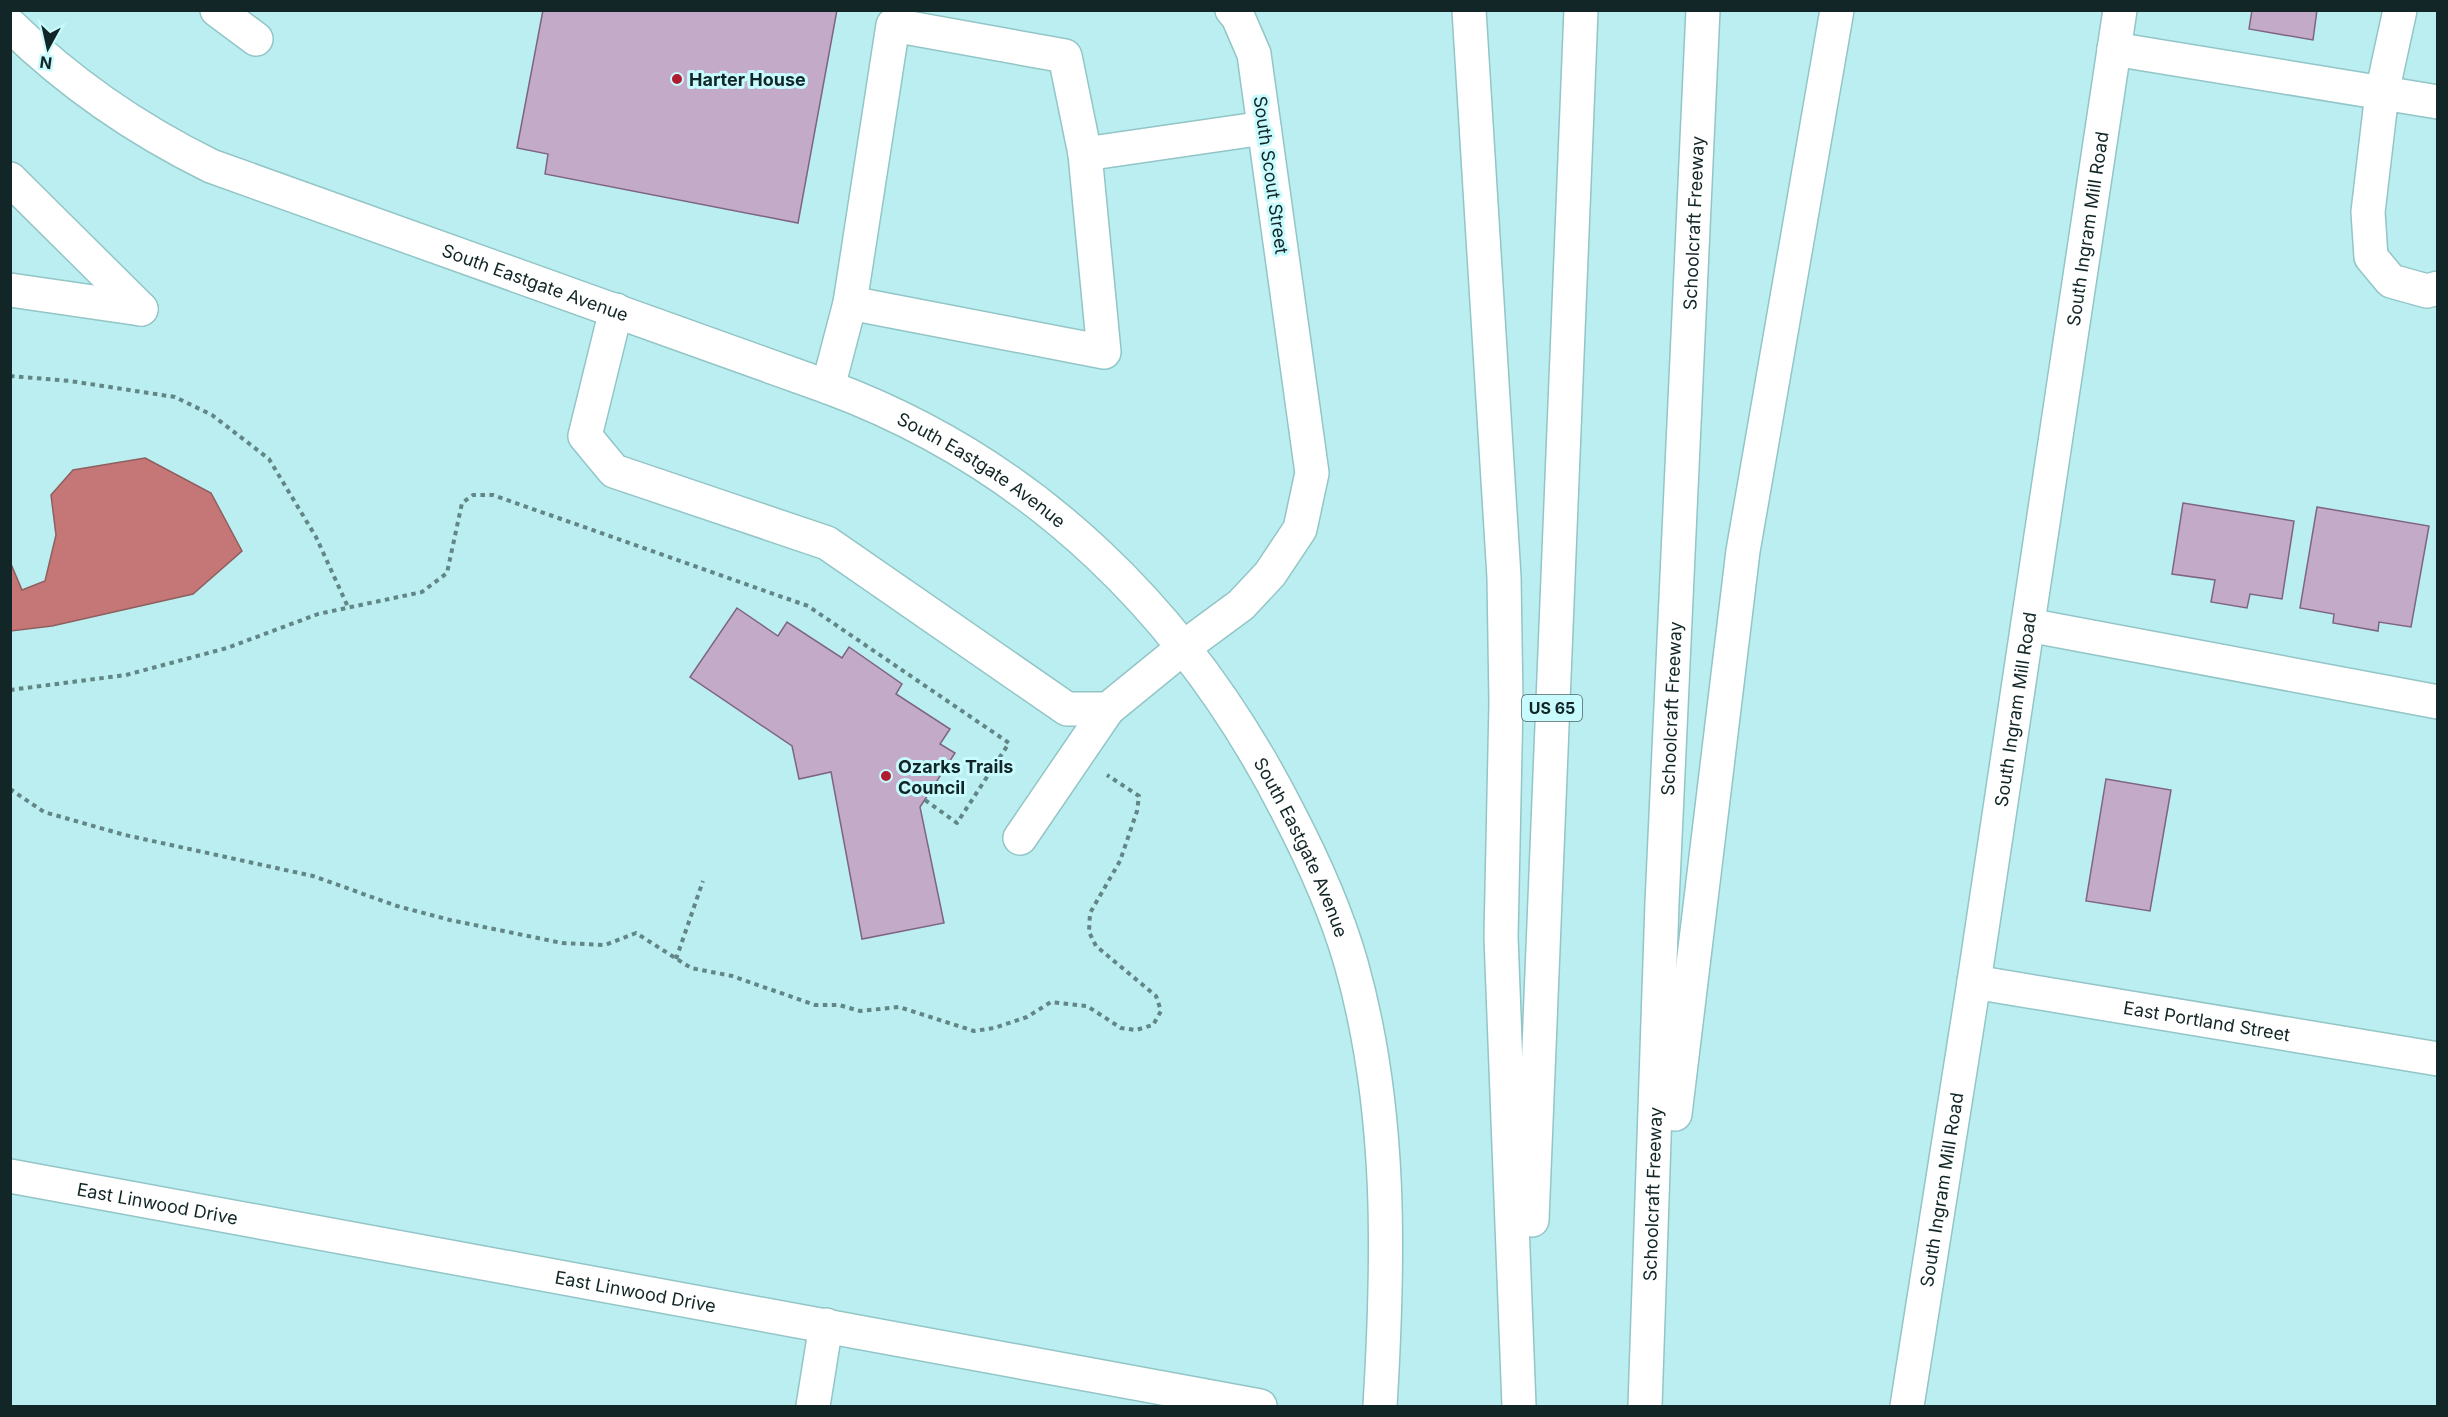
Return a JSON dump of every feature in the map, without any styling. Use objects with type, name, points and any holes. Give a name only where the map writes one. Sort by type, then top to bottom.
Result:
[{"type":"main road","points":[[217,10],[256,39]]},
{"type":"main road","name":"South Scout Street","points":[[1020,838],[1108,709],[1184,647],[1241,605],[1270,574],[1300,529],[1312,473],[1254,54],[1238,17],[1232,10]]},
{"type":"main road","points":[[1469,10],[1504,577],[1506,703],[1501,937],[1522,1407]]},
{"type":"main road","name":"US 65","points":[[1522,1407],[1581,10]]},
{"type":"main road","name":"Schoolcraft Freeway","points":[[1645,1407],[1662,903],[1703,10]]},
{"type":"main road","points":[[1649,1330],[1743,551],[1837,10]]},
{"type":"main road","name":"South Ingram Mill Road","points":[[1907,1407],[1974,982],[2120,10]]},
{"type":"main road","points":[[2400,10],[2382,93],[2368,212],[2371,257],[2391,281],[2427,291],[2438,288]]},
{"type":"main road","name":"South Eastgate Avenue","points":[[10,25],[77,86],[120,117],[165,144],[211,166],[828,387],[905,419],[1002,475],[1048,510],[1134,589],[1184,647],[1244,732],[1304,842],[1351,962],[1374,1074],[1386,1191],[1386,1309],[1380,1407]]},
{"type":"main road","points":[[828,387],[850,303],[893,25],[1065,56],[1085,154],[1104,352],[850,303]]},
{"type":"main road","points":[[2114,49],[2438,102]]},
{"type":"main road","points":[[1085,154],[1264,128]]},
{"type":"main road","points":[[10,179],[141,309],[10,290]]},
{"type":"main road","points":[[616,310],[585,436],[614,471],[827,543],[1067,709],[1108,709]]},
{"type":"main road","points":[[2028,625],[2438,702]]},
{"type":"main road","name":"East Portland Street","points":[[1974,982],[2438,1059]]},
{"type":"main road","name":"East Linwood Drive","points":[[10,1176],[1260,1407]]},
{"type":"main road","points":[[813,1407],[826,1325]]},
{"type":"path","points":[[10,376],[70,381],[175,397],[212,415],[269,459],[316,537],[348,607]]},
{"type":"path","points":[[10,690],[126,675],[227,648],[318,614],[422,592],[447,573],[462,504],[473,495],[494,495],[808,606],[1009,743],[957,823],[925,800]]},
{"type":"path","points":[[10,789],[44,812],[125,835],[312,876],[397,906],[450,920],[562,943],[605,945],[636,933],[692,968],[732,976],[815,1005],[838,1005],[860,1011],[899,1007],[974,1031],[994,1029],[1027,1017],[1051,1002],[1087,1006],[1121,1028],[1136,1030],[1154,1025],[1161,1011],[1156,996],[1096,946],[1089,932],[1090,913],[1120,861],[1139,796],[1076,756]]},
{"type":"path","points":[[676,959],[703,881]]},
{"type":"shaded area","points":[[145,458],[211,493],[242,551],[193,594],[52,626],[11,631],[11,564],[22,590],[45,581],[56,535],[51,495],[73,470]]},
{"type":"building","name":"Harter House","points":[[543,10],[837,10],[798,223],[545,174],[548,154],[517,148]]},
{"type":"building","points":[[2252,10],[2317,10],[2313,40],[2249,29]]},
{"type":"building","points":[[2183,503],[2294,521],[2282,599],[2250,594],[2247,608],[2211,602],[2215,580],[2172,574]]},
{"type":"building","points":[[2317,507],[2429,526],[2411,627],[2379,622],[2378,631],[2333,623],[2334,614],[2300,608]]},
{"type":"building","name":"Ozarks Trails Council","points":[[737,608],[778,636],[787,622],[842,658],[849,647],[902,684],[896,694],[950,729],[940,744],[955,753],[920,807],[944,923],[862,939],[831,772],[799,779],[792,746],[690,677]]},
{"type":"building","points":[[2106,779],[2171,790],[2150,911],[2086,901]]},
{"type":"place","name":"Harter House","points":[[677,79]]},
{"type":"place","name":"Ozarks Trails Council","points":[[886,776]]}]
